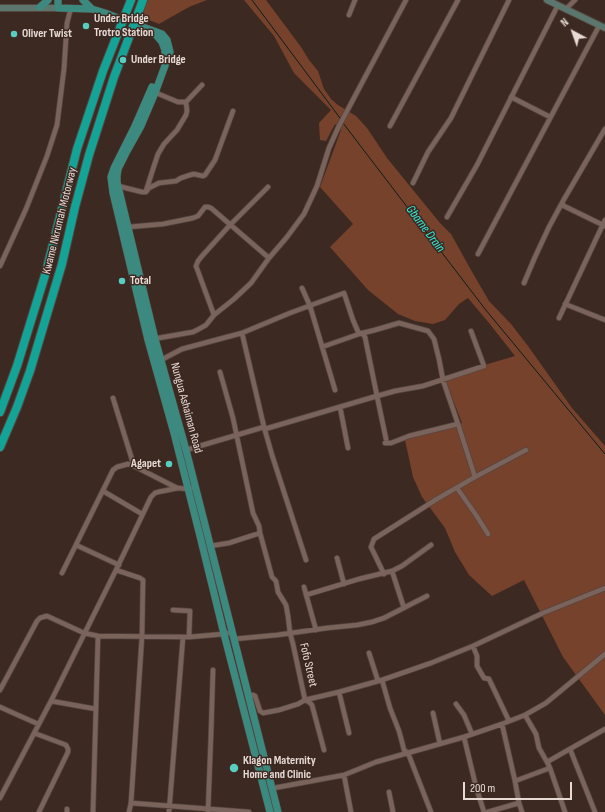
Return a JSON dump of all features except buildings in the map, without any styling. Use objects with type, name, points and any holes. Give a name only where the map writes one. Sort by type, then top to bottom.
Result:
[{"type":"highway","name":"Kwame Nkrumah Motorway","points":[[0,412],[17,366],[46,272],[77,149],[103,71],[131,0]]},
{"type":"highway","name":"Kwame Nkrumah Motorway","points":[[0,447],[30,371],[62,264],[82,180],[98,126],[114,77],[143,0]]},
{"type":"main road","points":[[40,7],[48,0]]},
{"type":"main road","points":[[83,0],[92,10]]},
{"type":"main road","points":[[58,4],[105,13],[118,18]]},
{"type":"main road","name":"Nungua Ashaiman Road","points":[[144,27],[162,34],[167,40],[170,52],[153,92],[141,126],[118,169],[118,186],[174,433],[270,812]]},
{"type":"main road","name":"Nungua Ashaiman Road","points":[[153,92],[116,161],[111,177],[115,201],[152,340],[161,360],[186,450],[278,812]]},
{"type":"street","points":[[349,15],[355,0]]},
{"type":"street","points":[[152,340],[193,332],[206,325],[214,315],[251,283],[269,258],[287,237],[304,214],[317,186],[329,148],[338,128],[406,0]]},
{"type":"street","points":[[390,126],[458,0]]},
{"type":"street","points":[[413,182],[428,152],[451,118],[509,0]]},
{"type":"street","points":[[478,254],[550,117],[602,27],[547,0]]},
{"type":"street","points":[[566,9],[575,0]]},
{"type":"street","points":[[0,8],[40,7],[58,4]]},
{"type":"street","points":[[0,266],[26,209],[47,156],[56,125],[64,69],[69,5]]},
{"type":"street","points":[[447,216],[477,165],[558,5]]},
{"type":"street","points":[[153,92],[178,102],[186,102],[202,85]]},
{"type":"street","points":[[511,97],[550,117]]},
{"type":"street","points":[[146,192],[158,154],[164,144],[177,130],[186,115],[186,102]]},
{"type":"street","points":[[146,192],[149,188],[159,183],[176,180],[194,174],[203,176],[207,173],[215,160],[233,111]]},
{"type":"street","points":[[524,284],[535,257],[562,203],[562,200],[605,129]]},
{"type":"street","points":[[118,186],[146,192]]},
{"type":"street","points":[[214,315],[196,266],[198,261],[230,225],[268,187]]},
{"type":"street","points":[[559,318],[604,223],[564,206],[562,203]]},
{"type":"street","points":[[128,227],[163,224],[194,218],[198,216],[205,207],[208,207],[269,258]]},
{"type":"street","points":[[302,288],[310,306],[335,390]]},
{"type":"street","points":[[161,360],[182,349],[242,333],[344,293],[361,333],[365,337],[385,441],[391,443],[409,436],[458,424]]},
{"type":"street","points":[[565,304],[605,320]]},
{"type":"street","points":[[322,347],[361,333],[399,323],[428,331],[434,339],[443,380],[475,477]]},
{"type":"street","points":[[186,450],[395,391],[423,386],[484,366],[471,331]]},
{"type":"street","points":[[242,333],[272,455],[306,560]]},
{"type":"street","name":"Fofo Street","points":[[220,372],[233,418],[252,513],[258,522],[272,577],[276,581],[278,592],[286,605],[290,633],[305,700],[312,705],[324,750]]},
{"type":"street","points":[[113,398],[134,466]]},
{"type":"street","points":[[340,407],[348,448]]},
{"type":"street","points":[[384,574],[371,547],[374,539],[437,499],[526,450]]},
{"type":"street","points":[[62,573],[113,470],[117,467],[128,464],[134,466],[178,488]]},
{"type":"street","points":[[0,798],[51,701],[151,497],[155,493],[178,488],[196,488]]},
{"type":"street","points":[[456,488],[488,534]]},
{"type":"street","points":[[102,492],[142,514]]},
{"type":"street","points":[[210,546],[229,543],[260,533]]},
{"type":"street","points":[[76,545],[118,565]]},
{"type":"street","points":[[306,595],[392,571],[402,566],[431,545]]},
{"type":"street","points":[[337,558],[344,584]]},
{"type":"street","points":[[116,570],[143,580],[142,636],[131,803],[129,812]]},
{"type":"street","points":[[392,571],[404,608]]},
{"type":"street","points":[[304,587],[316,630]]},
{"type":"street","points":[[248,694],[255,696],[260,711],[263,713],[298,704],[305,700],[380,681],[473,646],[543,613],[605,588]]},
{"type":"street","points":[[0,690],[37,621],[40,618],[47,616],[84,633],[98,636],[190,637],[224,634],[290,633],[372,622],[384,618],[427,596]]},
{"type":"street","points":[[173,610],[190,611],[190,637]]},
{"type":"street","points":[[94,812],[98,636]]},
{"type":"street","points":[[169,812],[183,637]]},
{"type":"street","points":[[473,646],[477,656],[477,666],[484,678],[489,679],[509,721]]},
{"type":"street","points":[[369,653],[399,731],[404,750],[408,753],[431,812]]},
{"type":"street","points":[[272,787],[274,788],[344,775],[376,762],[464,737],[525,715],[546,703],[605,654]]},
{"type":"street","points":[[208,811],[213,670]]},
{"type":"street","points":[[339,692],[349,733]]},
{"type":"street","points":[[51,701],[96,709]]},
{"type":"street","points":[[456,704],[464,715],[472,734]]},
{"type":"street","points":[[0,706],[38,724]]},
{"type":"street","points":[[433,713],[440,744]]},
{"type":"street","points":[[525,715],[536,734],[539,748],[550,768],[565,812]]},
{"type":"street","points":[[502,724],[522,812]]},
{"type":"street","points":[[547,762],[605,728]]},
{"type":"street","points":[[34,733],[68,747],[68,752],[39,812]]},
{"type":"street","points":[[464,737],[476,787],[484,812]]},
{"type":"street","points":[[570,749],[595,812]]},
{"type":"street","points":[[515,781],[550,768]]},
{"type":"street","points":[[344,775],[351,812]]},
{"type":"street","points":[[389,792],[393,812]]},
{"type":"street","points":[[131,803],[208,811],[249,812]]},
{"type":"street","points":[[488,812],[519,803]]},
{"type":"shaded area","points":[[146,0],[207,0],[189,7],[159,24],[139,16]]},
{"type":"shaded area","points":[[244,0],[266,0],[318,71],[324,89],[331,99],[356,116],[367,128],[387,158],[440,223],[451,234],[489,301],[511,324],[572,408],[605,446],[605,715],[563,657],[524,580],[492,596],[469,575],[455,552],[445,528],[422,497],[413,477],[405,440],[462,423],[444,377],[515,356],[468,298],[459,304],[445,320],[433,324],[415,321],[398,314],[368,290],[330,247],[353,224],[320,187],[341,130],[335,124],[326,141],[320,140],[319,123],[331,110],[294,73],[274,36]]},
{"type":"waterway","name":"Gbame Drain","points":[[252,0],[340,118]]},
{"type":"waterway","name":"Gbame Drain","points":[[343,123],[485,309],[605,454]]},
{"type":"place","name":"Under Bridge Trotro Station","points":[[86,26]]},
{"type":"place","name":"Oliver Twist","points":[[14,34]]},
{"type":"place","name":"Under Bridge","points":[[123,60]]},
{"type":"place","name":"Total","points":[[122,281]]},
{"type":"place","name":"Agapet","points":[[169,464]]},
{"type":"place","name":"Klagon Maternity Home and Clinic","points":[[234,768]]}]
